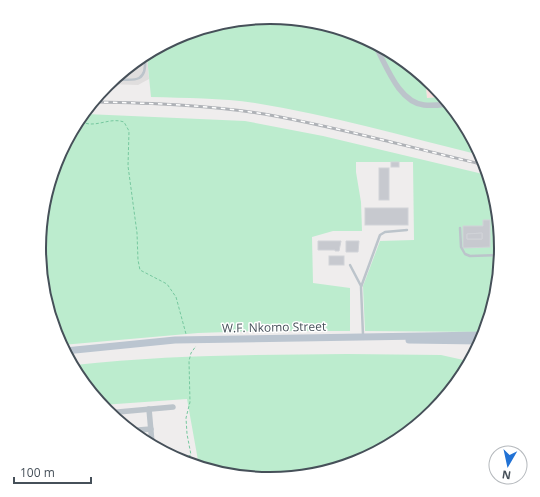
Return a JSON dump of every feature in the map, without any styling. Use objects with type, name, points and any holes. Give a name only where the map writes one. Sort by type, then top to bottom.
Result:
[{"type":"main road","name":"W.F. Nkomo Street","points":[[72,354],[198,342],[476,335]]},
{"type":"main road","name":"W.F. Nkomo Street","points":[[70,350],[145,342],[190,339],[364,338],[474,342]]},
{"type":"street","points":[[380,53],[402,93],[409,99],[424,105],[442,104]]},
{"type":"street","points":[[116,411],[173,407]]},
{"type":"street","points":[[149,409],[152,439]]},
{"type":"street","points":[[138,430],[151,429]]},
{"type":"lane","points":[[123,79],[136,80],[141,77],[145,71],[145,62]]},
{"type":"lane","points":[[460,228],[461,249],[465,254],[470,256],[494,255]]},
{"type":"lane","points":[[361,287],[380,235],[385,232],[407,230]]},
{"type":"lane","points":[[350,265],[361,287],[364,338]]},
{"type":"path","points":[[84,123],[92,124],[119,120],[124,122],[129,131],[128,166],[137,233],[140,270],[167,284],[176,297],[185,332],[190,339]]},
{"type":"path","points":[[186,457],[191,455],[186,418],[190,402],[189,361],[191,353],[198,342]]},
{"type":"shaded area","points":[[147,61],[149,79],[138,85],[117,84],[133,70]]},
{"type":"shaded area","points":[[426,87],[436,97],[427,98]]},
{"type":"green space","points":[[255,24],[285,24],[314,28],[356,41],[382,54],[407,70],[426,87],[427,98],[436,97],[439,100],[457,124],[473,153],[340,120],[255,103],[203,98],[151,97],[147,61],[184,41],[226,28]]},
{"type":"green space","points":[[90,114],[245,121],[323,136],[482,174],[493,219],[494,263],[493,278],[487,307],[478,332],[365,331],[363,286],[380,241],[414,240],[413,162],[356,162],[356,172],[361,202],[362,231],[333,231],[312,237],[313,283],[350,288],[350,331],[258,331],[198,333],[68,345],[57,321],[47,278],[47,219],[57,176],[76,136]]},
{"type":"green space","points":[[245,355],[441,355],[464,360],[439,397],[407,427],[395,435],[369,450],[342,461],[314,469],[285,473],[255,473],[226,469],[198,461],[187,399],[109,405],[101,397],[78,365],[177,357]]},
{"type":"building","points":[[391,162],[399,162],[399,167],[391,167]]},
{"type":"building","points":[[379,168],[389,168],[389,200],[379,200]]},
{"type":"building","points":[[365,208],[408,208],[408,225],[365,225]]},
{"type":"building","points":[[483,220],[490,220],[490,247],[463,248],[463,226],[483,226]],"holes":[[[482,233],[482,239],[467,239],[467,234]]]},
{"type":"building","points":[[482,233],[482,239],[467,239],[467,234]]},
{"type":"building","points":[[318,241],[341,241],[339,251],[318,250]]},
{"type":"building","points":[[346,241],[359,241],[358,252],[346,252]]},
{"type":"building","points":[[329,256],[344,256],[344,265],[329,265]]},
{"type":"railway","points":[[99,102],[222,108],[264,114],[347,131],[477,163]]}]
